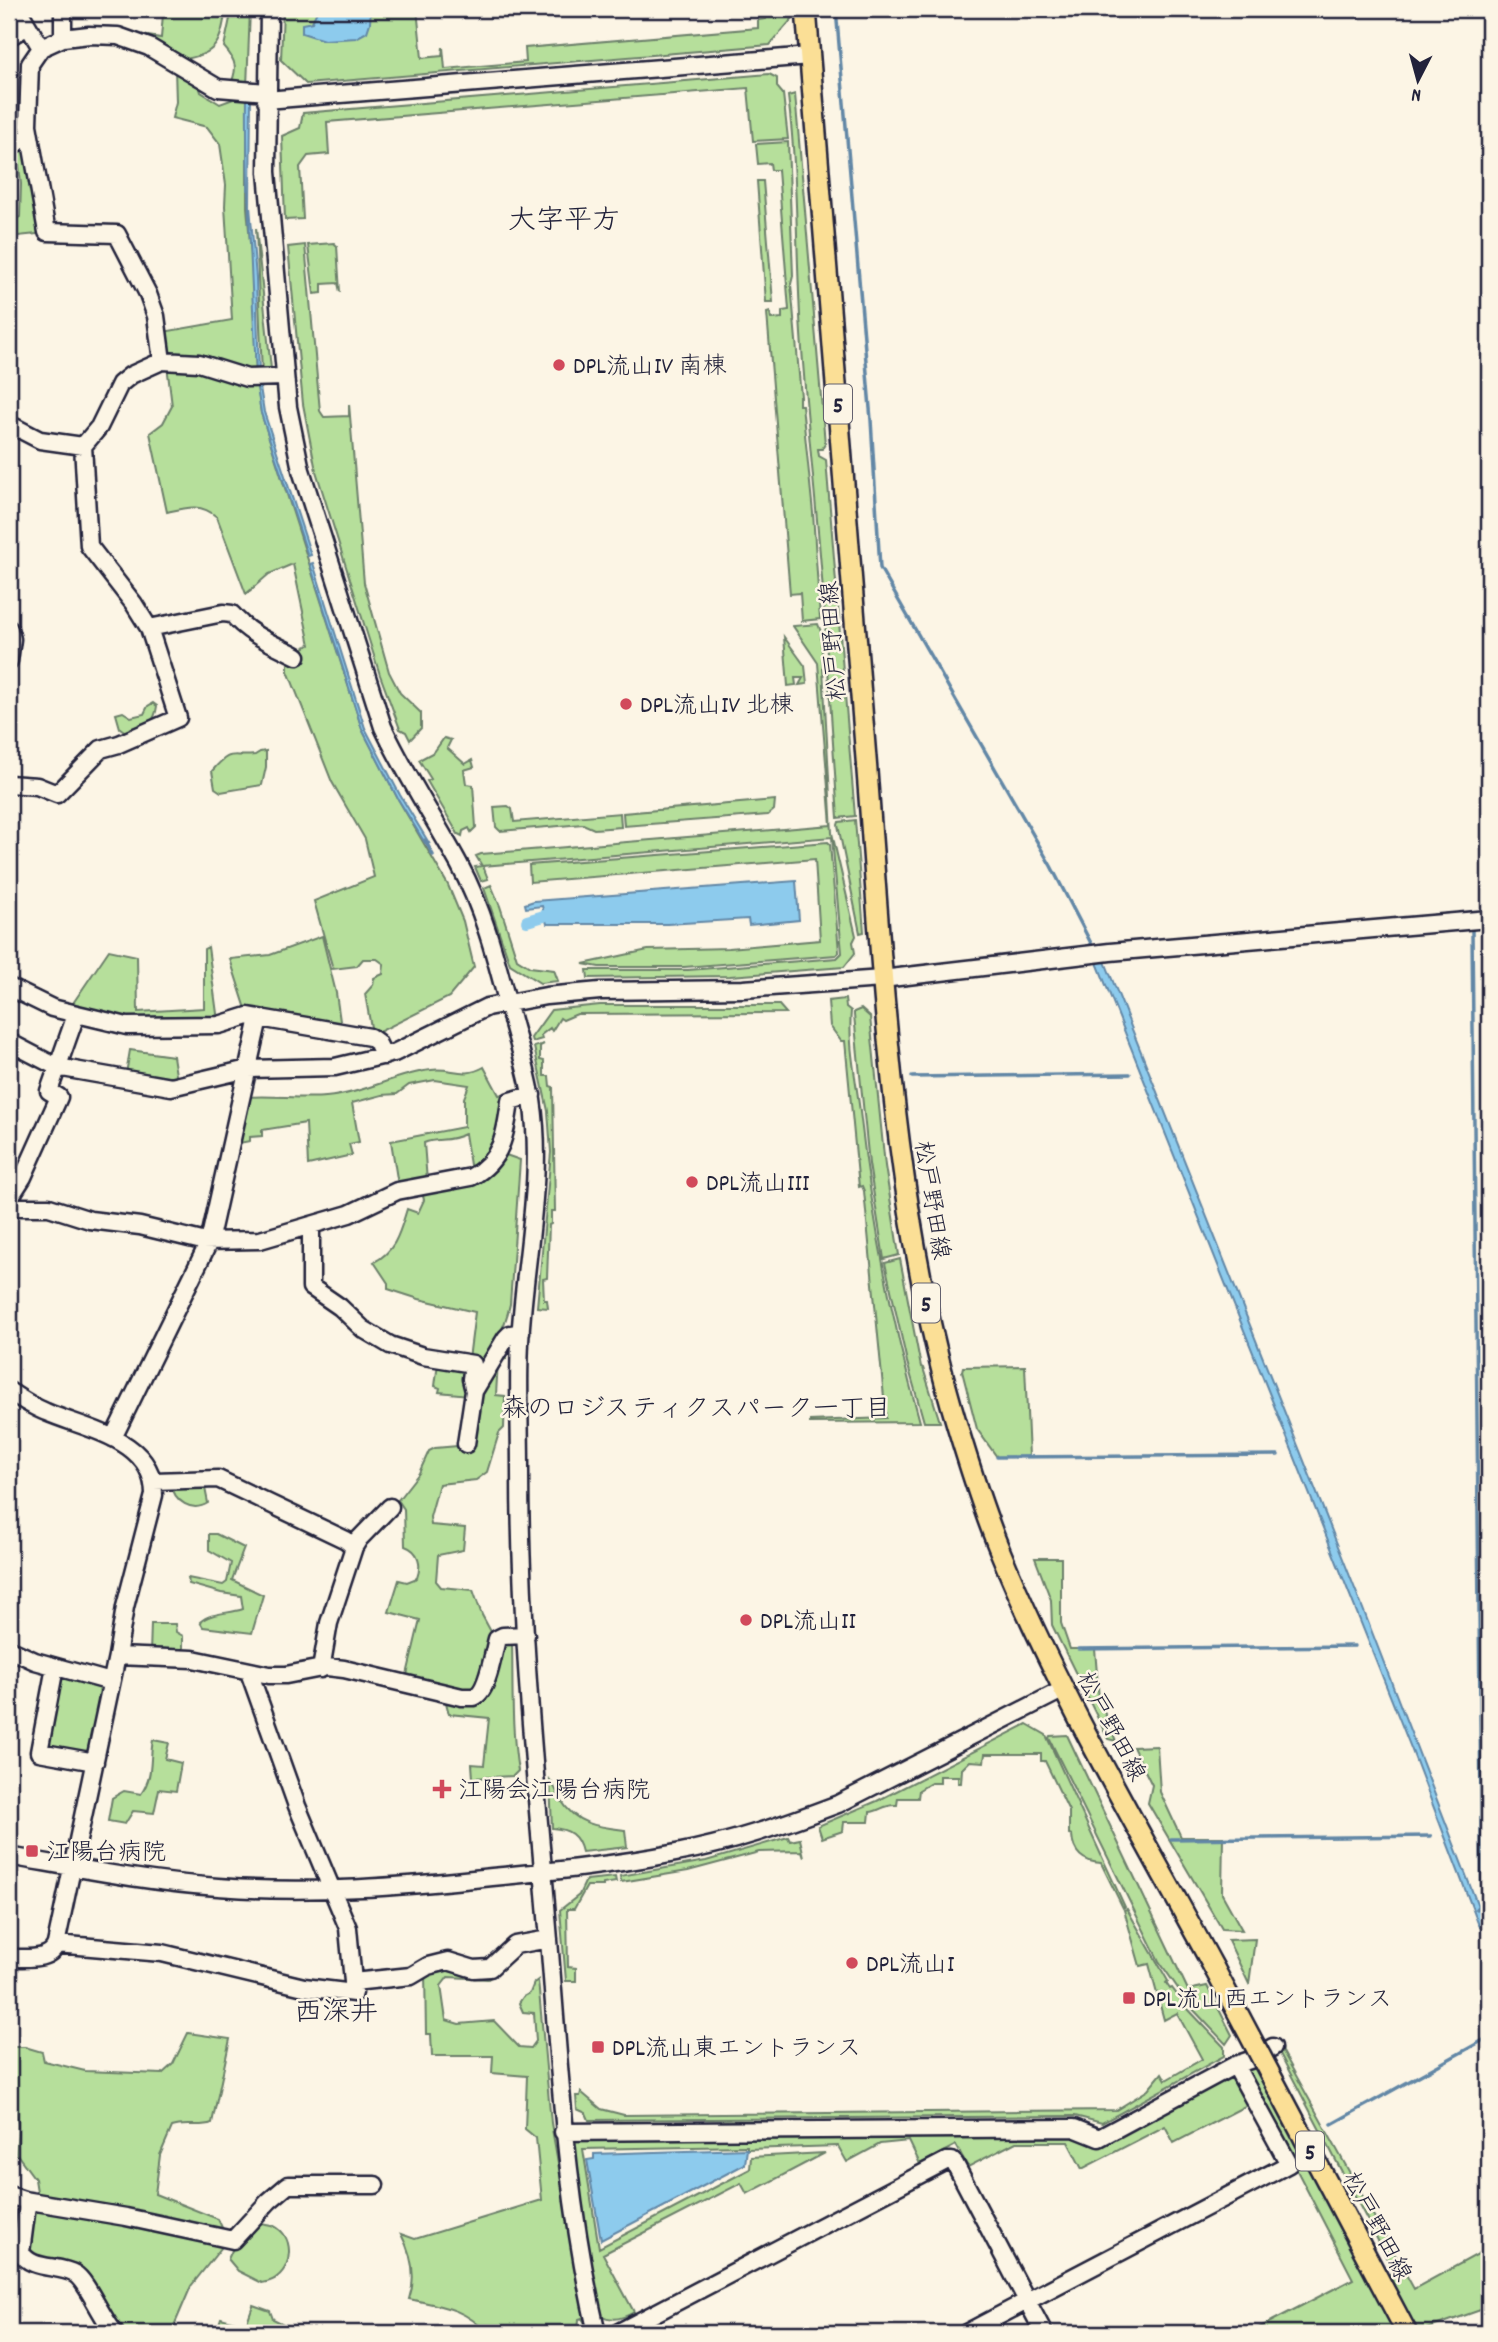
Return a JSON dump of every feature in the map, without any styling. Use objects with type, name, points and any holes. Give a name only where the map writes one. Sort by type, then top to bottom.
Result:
[{"type":"main road","name":"松戸野田線","points":[[806,9],[882,979],[900,1152],[920,1279],[940,1362],[956,1422],[992,1531],[1026,1611],[1064,1689],[1407,2333]]},
{"type":"street","points":[[18,9],[41,48]]},
{"type":"street","points":[[62,9],[63,38]]},
{"type":"street","points":[[269,9],[258,93],[288,407],[301,470],[370,692],[397,757],[459,864],[475,900],[532,1095],[537,1142],[536,1180],[521,1332],[520,1486],[526,1635],[563,2132],[577,2238],[597,2333]]},
{"type":"street","points":[[9,37],[28,26]]},
{"type":"street","points":[[162,361],[156,316],[148,294],[117,234],[47,232],[29,136],[27,80],[30,64],[41,48],[63,38],[104,35],[129,39],[149,47],[218,89],[258,93],[810,56]]},
{"type":"street","points":[[9,147],[29,136]]},
{"type":"street","points":[[9,785],[37,786],[57,794],[101,749],[178,718],[149,628],[89,546],[83,446],[99,427],[120,384],[131,375],[162,361],[199,363],[236,376],[285,377]]},
{"type":"street","points":[[9,424],[40,440],[83,446]]},
{"type":"street","points":[[149,628],[223,613],[232,614],[248,630],[297,656]]},
{"type":"street","points":[[9,629],[12,639],[9,662]]},
{"type":"street","points":[[9,1042],[57,1066],[170,1087],[248,1069],[335,1067],[384,1056],[487,1007],[573,993],[696,991],[882,979],[1137,950],[1489,919]]},
{"type":"street","points":[[9,987],[52,1008],[127,1026],[219,1025],[247,1016],[370,1037],[377,1042],[384,1056]]},
{"type":"street","points":[[9,1199],[23,1177],[59,1097],[49,1091],[76,1015]]},
{"type":"street","points":[[113,1438],[209,1242],[259,1018]]},
{"type":"street","points":[[9,1207],[48,1208],[90,1220],[139,1226],[209,1242],[260,1240],[349,1214],[397,1191],[471,1177],[482,1172],[496,1156],[501,1145],[510,1101],[532,1095]]},
{"type":"street","points":[[311,1226],[311,1287],[340,1307],[363,1329],[390,1345],[423,1356],[473,1364],[471,1379],[474,1391]]},
{"type":"street","points":[[466,1444],[474,1391],[506,1338],[510,1334],[521,1332]]},
{"type":"street","points":[[9,1391],[45,1412],[113,1438],[129,1447],[142,1458],[154,1481],[154,1495],[125,1605],[117,1656],[56,1944],[48,1955],[9,1958]]},
{"type":"street","points":[[154,1481],[218,1479],[346,1540],[354,1547]]},
{"type":"street","points":[[321,1669],[329,1623],[354,1547],[390,1507]]},
{"type":"street","points":[[117,1656],[193,1659],[249,1672],[286,1675],[321,1669],[344,1669],[462,1697],[473,1697],[481,1692],[497,1639],[503,1636],[526,1635]]},
{"type":"street","points":[[9,1649],[35,1661],[111,1682]]},
{"type":"street","points":[[55,1667],[39,1752],[95,1762]]},
{"type":"street","points":[[56,1944],[162,1953],[304,1987],[354,1993],[348,1928],[297,1806],[249,1672]]},
{"type":"street","points":[[9,1856],[189,1885],[333,1891],[418,1885],[677,1853],[802,1818],[878,1785],[1064,1689]]},
{"type":"street","points":[[353,1982],[411,1976],[428,1966],[449,1961],[474,1969],[490,1968],[514,1945],[549,1939]]},
{"type":"street","points":[[563,2132],[1074,2128],[1099,2138],[1235,2064],[1250,2060],[1273,2047]]},
{"type":"street","points":[[967,2333],[1289,2164],[1235,2064]]},
{"type":"street","points":[[617,2333],[946,2161],[955,2164],[1044,2333]]},
{"type":"street","points":[[16,2198],[126,2217],[233,2240],[275,2195],[288,2185],[375,2185]]},
{"type":"street","points":[[16,2198],[27,2206],[21,2252],[24,2258],[35,2264],[63,2269],[79,2276],[115,2333]]},
{"type":"green space","points":[[145,9],[226,9],[222,31],[215,45],[193,58],[180,60],[134,34],[161,38],[163,14]]},
{"type":"green space","points":[[232,9],[250,9],[247,87],[229,87],[235,66],[224,47]]},
{"type":"green space","points":[[283,9],[417,9],[422,58],[442,56],[443,47],[445,69],[526,62],[525,48],[758,28],[758,20],[766,19],[765,9],[791,9],[792,19],[770,45],[306,84],[281,60]]},
{"type":"green space","points":[[175,68],[198,81],[201,92],[220,104],[247,94],[247,207],[253,278],[256,378],[261,413],[362,729],[398,799],[448,885],[463,921],[474,967],[449,997],[375,1034],[372,1033],[365,994],[373,985],[374,978],[383,974],[384,964],[377,959],[363,959],[357,966],[333,969],[314,901],[374,877],[365,839],[332,782],[288,671],[288,654],[310,645],[293,564],[269,574],[246,594],[217,517],[200,508],[167,512],[150,433],[163,423],[172,406],[163,332],[232,320],[226,185],[220,144],[207,127],[172,118],[176,102]]},
{"type":"green space","points":[[769,74],[777,78],[777,87],[783,94],[788,139],[753,141],[748,88],[327,122],[329,154],[308,156],[300,167],[303,219],[285,220],[282,136],[300,128],[303,113]]},
{"type":"green space","points":[[795,94],[825,444],[822,449],[818,449],[819,456],[826,460],[839,619],[825,620],[801,334],[795,185],[788,96]]},
{"type":"green space","points":[[788,142],[793,276],[791,284],[801,397],[799,405],[802,405],[813,513],[820,619],[802,621],[800,593],[790,594],[767,313],[770,312],[771,319],[782,318],[782,311],[789,310],[778,170],[771,170],[770,163],[758,164],[756,144]]},
{"type":"green space","points":[[24,148],[41,230],[37,234],[9,237],[9,223],[20,217],[21,184],[17,149]]},
{"type":"green space","points":[[757,181],[763,181],[773,302],[766,302]]},
{"type":"green space","points":[[256,228],[271,369],[270,372],[262,374]]},
{"type":"green space","points":[[334,243],[337,246],[340,292],[338,283],[322,284],[322,293],[314,294],[308,245]]},
{"type":"green space","points":[[305,245],[320,411],[324,417],[349,416],[349,404],[364,583],[389,672],[400,693],[421,713],[421,728],[410,740],[406,732],[400,729],[380,675],[316,471],[303,404],[288,247]]},
{"type":"green space","points":[[839,622],[855,816],[838,818],[825,624]]},
{"type":"green space","points":[[818,624],[821,632],[832,833],[856,936],[853,942],[855,953],[844,967],[730,976],[588,978],[587,970],[688,970],[837,958],[842,953],[832,837],[483,866],[488,879],[481,881],[475,867],[482,866],[476,856],[481,854],[831,825],[818,663],[793,626]]},
{"type":"green space","points":[[784,637],[805,666],[807,684],[799,685],[803,678],[795,678],[796,685],[788,686]]},
{"type":"green space","points":[[153,703],[157,706],[151,721],[127,733],[120,728],[116,714],[123,712],[131,717],[144,714]]},
{"type":"green space","points":[[444,738],[451,740],[447,748],[465,764],[472,760],[474,767],[464,770],[466,784],[473,785],[476,827],[471,832],[469,828],[463,831],[462,836],[458,834],[427,781],[431,779],[419,760],[434,752]]},
{"type":"green space","points":[[266,751],[262,785],[221,792],[215,788],[212,771],[224,759]]},
{"type":"green space","points":[[775,800],[774,810],[768,815],[624,826],[623,813]]},
{"type":"green space","points":[[508,806],[512,809],[514,822],[620,813],[621,827],[594,829],[583,824],[500,831],[496,827],[494,807]]},
{"type":"green space","points":[[855,820],[864,932],[860,933],[838,825],[839,822]]},
{"type":"green space","points":[[828,842],[839,952],[836,955],[684,967],[599,967],[583,964],[648,950],[729,948],[820,940],[815,859],[530,882],[529,865]]},
{"type":"green space","points":[[491,885],[517,959],[530,967],[554,970],[558,981],[540,983],[510,964],[484,888]]},
{"type":"green space","points":[[322,936],[336,993],[341,1028],[247,1012],[230,959],[270,955]]},
{"type":"green space","points":[[208,947],[218,1021],[128,1022],[69,1009],[109,950],[137,956],[138,1012],[204,1008],[204,949]]},
{"type":"green space","points":[[845,999],[846,1007],[851,1011],[853,1062],[870,1190],[891,1307],[920,1422],[810,1423],[886,1418],[864,1191],[862,1186],[859,1187],[845,1041],[841,1041],[830,1026],[828,1001]]},
{"type":"green space","points":[[600,1005],[779,1005],[786,1013],[577,1014],[563,1020],[560,1018],[552,1031],[550,1028],[541,1035],[542,1039],[532,1042],[531,1038],[551,1010]]},
{"type":"green space","points":[[861,1009],[870,1017],[885,1166],[899,1255],[884,1259],[869,1164],[854,1015],[854,1012]]},
{"type":"green space","points":[[544,1044],[540,1046],[540,1060],[544,1061],[544,1076],[549,1076],[550,1086],[553,1087],[555,1211],[551,1211],[547,1278],[543,1279],[544,1300],[547,1300],[548,1308],[537,1307],[551,1152],[548,1111],[534,1047]]},
{"type":"green space","points":[[130,1050],[173,1056],[177,1081],[126,1074]]},
{"type":"green space","points":[[484,1067],[499,1095],[503,1094],[502,1117],[491,1153],[471,1171],[465,1134],[424,1143],[427,1181],[398,1185],[391,1141],[464,1127],[464,1098],[469,1085],[435,1080],[409,1085],[397,1094],[352,1103],[359,1142],[349,1144],[352,1155],[308,1165],[306,1123],[262,1130],[262,1136],[250,1137],[250,1141],[234,1144],[245,1097],[326,1097],[353,1092],[418,1072],[470,1072]]},
{"type":"green space","points":[[503,1154],[520,1160],[510,1304],[500,1334],[474,1377],[469,1359],[475,1312],[388,1289],[388,1283],[374,1262],[392,1246],[407,1209],[418,1213],[424,1200],[422,1192]]},
{"type":"green space","points":[[900,1259],[921,1367],[940,1422],[924,1422],[907,1362],[885,1263]]},
{"type":"green space","points":[[501,1352],[506,1353],[506,1359],[498,1360],[496,1395],[505,1396],[504,1428],[499,1433],[487,1472],[476,1480],[439,1484],[430,1517],[431,1525],[465,1528],[463,1550],[438,1555],[436,1581],[441,1587],[473,1590],[495,1639],[483,1680],[477,1690],[459,1693],[406,1679],[420,1620],[389,1612],[399,1580],[407,1582],[417,1578],[419,1563],[413,1551],[405,1546],[404,1509],[398,1500],[419,1473],[429,1451],[469,1445],[482,1385]]},
{"type":"green space","points":[[438,1363],[470,1368],[469,1395],[439,1392],[440,1388],[435,1386]]},
{"type":"green space","points":[[1025,1366],[1029,1457],[997,1457],[977,1429],[963,1367]]},
{"type":"green space","points":[[171,1483],[204,1483],[208,1503],[196,1507],[185,1504],[176,1496]]},
{"type":"green space","points":[[209,1534],[216,1534],[244,1548],[232,1580],[263,1595],[252,1633],[203,1627],[200,1622],[215,1615],[243,1609],[241,1596],[189,1584],[188,1578],[223,1585],[227,1582],[231,1563],[209,1550]]},
{"type":"green space","points":[[1035,1558],[1061,1558],[1061,1623],[1070,1649],[1095,1649],[1099,1699],[1116,1741],[1108,1739],[1052,1625],[1051,1600]]},
{"type":"green space","points":[[151,1624],[175,1624],[176,1632],[183,1636],[183,1656],[150,1654]]},
{"type":"green space","points":[[512,1641],[513,1722],[518,1771],[513,1776],[473,1778],[472,1764],[484,1765],[489,1718],[449,1714],[444,1695],[469,1701],[498,1645]]},
{"type":"green space","points":[[57,1671],[105,1683],[91,1759],[44,1750]]},
{"type":"green space","points":[[1027,1724],[1046,1735],[1125,1907],[1123,1908],[1101,1863],[1089,1861],[1074,1847],[1072,1835],[1069,1834],[1069,1811],[1045,1761],[1041,1761],[1041,1754],[985,1754],[984,1762],[970,1761],[962,1769],[961,1783],[958,1783],[958,1776],[940,1776],[940,1783],[931,1783],[919,1790],[918,1798],[898,1798],[897,1805],[870,1812],[869,1822],[844,1822],[843,1831],[822,1838],[818,1826],[877,1801]]},
{"type":"green space","points":[[1067,1735],[1188,1990],[1207,1986],[1232,2035],[1226,2044],[1191,2007],[1159,1961],[1049,1738]]},
{"type":"green space","points":[[153,1740],[169,1743],[165,1759],[181,1763],[176,1791],[159,1789],[154,1813],[133,1811],[125,1824],[108,1821],[112,1798],[124,1791],[141,1794],[145,1787]]},
{"type":"green space","points":[[1157,1746],[1160,1792],[1181,1837],[1223,1837],[1222,1894],[1242,1930],[1222,1929],[1148,1803],[1152,1785],[1133,1747]]},
{"type":"green space","points":[[550,1780],[567,1808],[581,1820],[597,1826],[625,1830],[627,1847],[582,1852],[572,1834],[552,1828]]},
{"type":"green space","points":[[788,1837],[790,1841],[800,1839],[804,1857],[802,1851],[759,1852],[688,1871],[621,1882],[620,1876],[706,1861]]},
{"type":"green space","points":[[615,1877],[616,1882],[603,1886],[587,1886],[574,1909],[567,1909],[568,1967],[576,1968],[576,1981],[566,1981],[560,1910],[579,1895],[586,1880]]},
{"type":"green space","points":[[1127,1909],[1168,1981],[1166,1983],[1224,2047],[1224,2056],[1102,2123],[1075,2116],[589,2120],[586,2113],[577,2109],[576,2096],[580,2096],[581,2092],[601,2109],[624,2115],[1116,2110],[1148,2090],[1162,2073],[1166,2080],[1202,2059],[1177,2013],[1164,2020],[1149,1964],[1140,1966],[1124,1910]]},
{"type":"green space","points":[[1255,1939],[1249,1984],[1228,1940]]},
{"type":"green space","points":[[502,1963],[506,1966],[488,1979],[448,1977],[441,1986],[446,2020],[459,2024],[494,2021],[519,2047],[531,2048],[536,2041],[534,2013],[523,2012],[519,2003],[530,1993],[538,1980],[551,2123],[587,2327],[582,2318],[579,2319],[578,2333],[487,2333],[461,2313],[409,2299],[413,2282],[412,2266],[401,2234],[415,2239],[542,2200],[536,2138],[525,2129],[527,2076],[492,2073],[493,2056],[432,2056],[431,2034],[426,2034],[425,1972],[435,1968]]},
{"type":"green space","points":[[188,2033],[230,2039],[212,2123],[172,2127],[160,2155],[155,2194],[218,2219],[225,2234],[38,2198],[35,2179],[16,2153],[18,2125],[16,2112],[9,2099],[9,2047],[25,2047],[42,2052],[44,2061],[85,2071],[162,2074],[173,2064]]},
{"type":"green space","points":[[1280,2046],[1414,2289],[1489,2248],[1489,2307],[1415,2333],[1385,2276],[1393,2273],[1384,2252],[1278,2050]]},
{"type":"green space","points":[[1253,2061],[1397,2333],[1249,2333],[1353,2279],[1243,2066]]},
{"type":"green space","points":[[1229,2074],[1237,2077],[1251,2103],[1174,2143],[1165,2126],[1082,2169],[1068,2142],[1016,2142],[968,2167],[956,2145],[920,2164],[909,2141],[880,2144],[847,2162],[838,2146],[583,2149],[599,2248],[750,2169],[751,2157],[825,2153],[747,2194],[741,2183],[603,2254],[634,2312],[618,2318],[601,2315],[585,2239],[571,2144],[574,2139],[1074,2134],[1098,2146]]},
{"type":"green space","points":[[31,2207],[225,2243],[191,2286],[171,2333],[119,2333],[89,2283],[25,2253]]},
{"type":"green space","points":[[258,2222],[272,2225],[281,2231],[289,2251],[282,2272],[274,2279],[262,2283],[238,2271],[228,2259],[233,2248]]},
{"type":"green space","points":[[253,2305],[270,2311],[273,2319],[292,2328],[290,2333],[216,2333],[221,2318],[246,2325]]},
{"type":"water","points":[[318,9],[371,9],[367,32],[356,38],[324,40],[302,33],[302,24],[312,22]]},
{"type":"water","points":[[247,94],[251,94],[250,206],[256,278],[259,374],[256,374],[247,164]]},
{"type":"water","points":[[256,381],[259,381],[264,412],[311,555],[308,556],[261,413]]},
{"type":"water","points":[[313,563],[365,728],[429,843],[425,843],[398,799],[362,729],[310,564]]},
{"type":"water","points":[[796,881],[799,920],[749,925],[748,919],[667,924],[547,924],[542,906],[526,908],[525,904],[534,901]]},
{"type":"water","points":[[1104,959],[1489,1929],[1489,1942],[1478,1923],[1411,1748],[1096,960]]},
{"type":"water","points":[[747,2149],[745,2164],[601,2240],[587,2160],[594,2159],[594,2154]]},
{"type":"waterway","points":[[836,9],[871,420],[880,568],[1051,866],[1093,947],[1096,947]]},
{"type":"waterway","points":[[425,840],[433,855]]},
{"type":"waterway","points":[[527,921],[544,916]]},
{"type":"waterway","points":[[1472,931],[1482,1902],[1476,1909]]},
{"type":"waterway","points":[[912,1077],[1130,1074]]},
{"type":"waterway","points":[[997,1457],[1278,1455]]},
{"type":"waterway","points":[[1078,1649],[1355,1646]]},
{"type":"waterway","points":[[1171,1839],[1431,1836]]},
{"type":"waterway","points":[[1332,2124],[1489,2037]]},
{"type":"place","name":"DPL流山IV 南棟","points":[[559,365]]},
{"type":"place","name":"DPL流山IV 北棟","points":[[626,704]]},
{"type":"place","name":"DPL流山III","points":[[692,1182]]},
{"type":"place","name":"DPL流山II","points":[[746,1620]]},
{"type":"place","name":"江陽会江陽台病院","points":[[442,1789]]},
{"type":"place","name":"江陽台病院","points":[[32,1851]]},
{"type":"place","name":"DPL流山I","points":[[852,1963]]},
{"type":"place","name":"DPL流山西エントランス","points":[[1129,1998]]},
{"type":"place","name":"DPL流山東エントランス","points":[[598,2047]]},
{"type":"district","name":"大字平方","points":[[564,218]]},
{"type":"district","name":"森のロジスティクスパーク一丁目","points":[[696,1407]]},
{"type":"district","name":"西深井","points":[[336,2010]]}]
